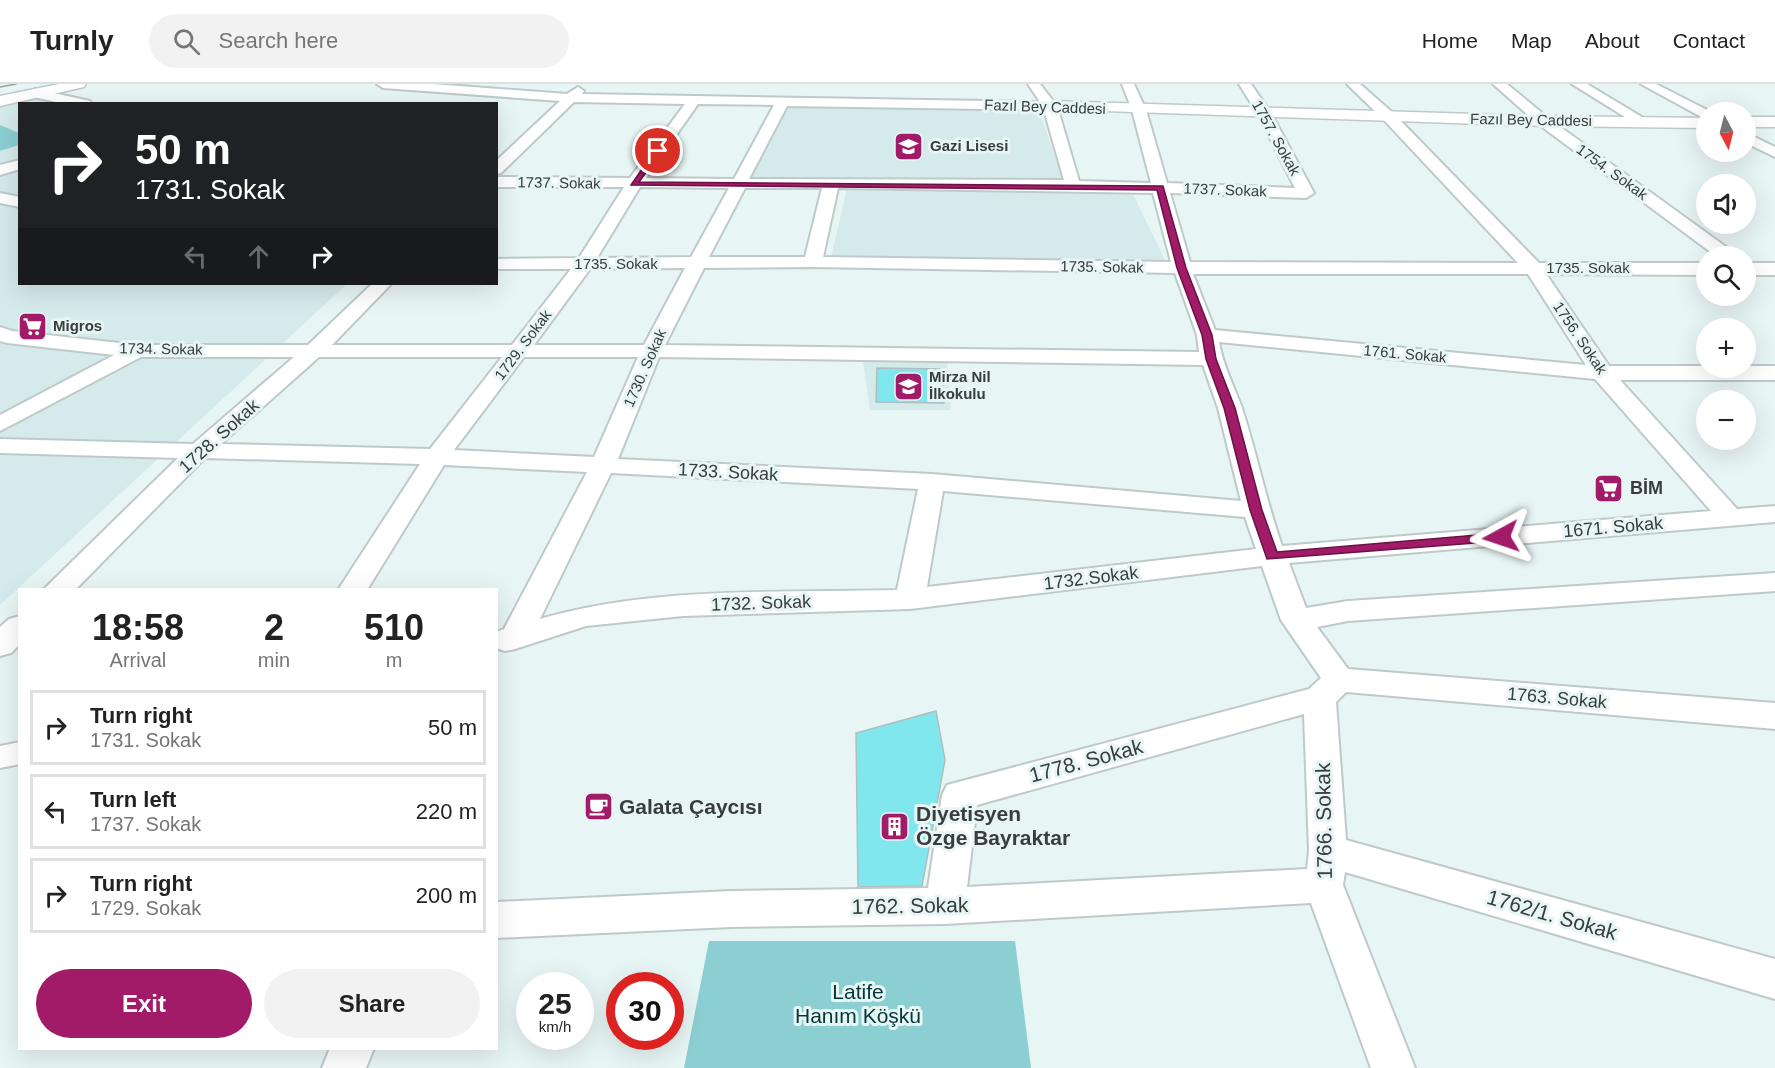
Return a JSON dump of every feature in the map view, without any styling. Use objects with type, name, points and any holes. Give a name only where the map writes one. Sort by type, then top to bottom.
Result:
[{"type":"street","points":[[0,94],[79,84]]},
{"type":"street","name":"Fazıl Bey Caddesi","points":[[383,84],[568,98],[1050,106],[1543,121],[1696,123]]},
{"type":"street","points":[[498,168],[568,98],[586,84]]},
{"type":"street","points":[[1034,84],[1050,106],[1073,186]]},
{"type":"street","points":[[1128,84],[1139,110],[1182,268],[1207,335],[1211,359],[1230,408],[1256,510],[1296,620],[1330,689]]},
{"type":"street","name":"1757. Sokak","points":[[1245,84],[1264,113],[1306,193]]},
{"type":"street","name":"1756. Sokak","points":[[1353,84],[1388,116],[1533,268],[1602,373],[1730,517]]},
{"type":"street","name":"1754. Sokak","points":[[1499,84],[1543,121],[1713,246]]},
{"type":"street","points":[[1578,84],[1643,122]]},
{"type":"street","points":[[1647,84],[1696,110]]},
{"type":"street","points":[[0,101],[40,89],[80,102]]},
{"type":"street","points":[[473,102],[487,92]]},
{"type":"street","name":"1729. Sokak","points":[[353,588],[437,457],[584,265],[634,184],[694,101]]},
{"type":"street","name":"1730. Sokak","points":[[506,640],[603,465],[651,351],[782,102]]},
{"type":"street","points":[[1756,122],[1775,122]]},
{"type":"street","points":[[1756,143],[1775,153]]},
{"type":"street","points":[[0,170],[18,165]]},
{"type":"street","name":"1737. Sokak","points":[[498,182],[1073,186],[1306,193]]},
{"type":"street","points":[[813,262],[831,183]]},
{"type":"street","points":[[0,198],[18,201]]},
{"type":"street","name":"1735. Sokak","points":[[498,264],[813,262],[1182,268],[1696,269]]},
{"type":"street","points":[[1756,269],[1775,269]]},
{"type":"street","name":"1728. Sokak","points":[[59,588],[198,452],[316,349],[381,285]]},
{"type":"street","name":"1761. Sokak","points":[[1207,335],[1602,373],[1775,373]]},
{"type":"street","name":"1734. Sokak","points":[[2,336],[137,351],[519,350],[1211,359]]},
{"type":"street","points":[[0,424],[137,351]]},
{"type":"street","name":"1733. Sokak","points":[[0,446],[437,457],[603,465],[932,482],[1256,510]]},
{"type":"street","points":[[910,599],[932,482]]},
{"type":"street","name":"1671. Sokak","points":[[1272,556],[1775,514]]},
{"type":"street","name":"1732.Sokak","points":[[910,599],[1272,556]]},
{"type":"street","points":[[1296,620],[1348,611],[1775,582]]},
{"type":"street","name":"1732. Sokak","points":[[506,640],[585,616],[683,606],[910,599]]},
{"type":"street","points":[[0,645],[18,628]]},
{"type":"street","name":"1763. Sokak","points":[[1330,689],[1775,716]]},
{"type":"street","name":"1766. Sokak","points":[[1330,689],[1326,868],[1393,1068]]},
{"type":"street","name":"1778. Sokak","points":[[945,906],[960,795],[1330,689]]},
{"type":"street","points":[[0,757],[18,753]]},
{"type":"street","name":"1762. Sokak","points":[[498,920],[731,909],[945,906],[1326,868]]},
{"type":"street","name":"1762/1. Sokak","points":[[1326,868],[1775,979]]},
{"type":"street","points":[[344,1068],[351,1050]]},
{"type":"shaded area","points":[[32,98],[53,102],[18,102],[18,285],[346,285],[0,605],[0,104]]},
{"type":"shaded area","name":"Gazi Lisesi","points":[[785,105],[1039,111],[1065,183],[750,181]]},
{"type":"shaded area","points":[[847,189],[1132,192],[1166,262],[831,257]]},
{"type":"shaded area","name":"Mirza Nil İlkokulu","points":[[863,361],[947,362],[951,410],[870,410]]},
{"type":"green space","points":[[0,125],[18,133],[18,145],[0,151]]},
{"type":"green space","name":"Latife Hanım Köşkü","points":[[709,941],[1015,941],[1031,1068],[684,1068]]},
{"type":"building","name":"Mirza Nil İlkokulu","points":[[877,368],[941,369],[944,403],[876,402]]},
{"type":"building","name":"Diyetisyen Özge Bayraktar","points":[[936,711],[945,760],[922,886],[858,887],[856,733]]},
{"type":"tram line","points":[[0,87],[16,84]]},
{"type":"place","name":"Gazi Lisesi","points":[[909,146]]},
{"type":"place","name":"Migros","points":[[32,326]]},
{"type":"place","name":"Mirza Nil İlkokulu","points":[[908,386]]},
{"type":"place","name":"BİM","points":[[1609,488]]},
{"type":"place","name":"Galata Çaycısı","points":[[598,807]]},
{"type":"place","name":"Diyetisyen Özge Bayraktar","points":[[895,826]]},
{"type":"route","points":[[658,151],[634,184],[831,183],[1160,188],[1182,268],[1207,335],[1211,359],[1230,408],[1256,510],[1272,556],[1501,537]]}]
